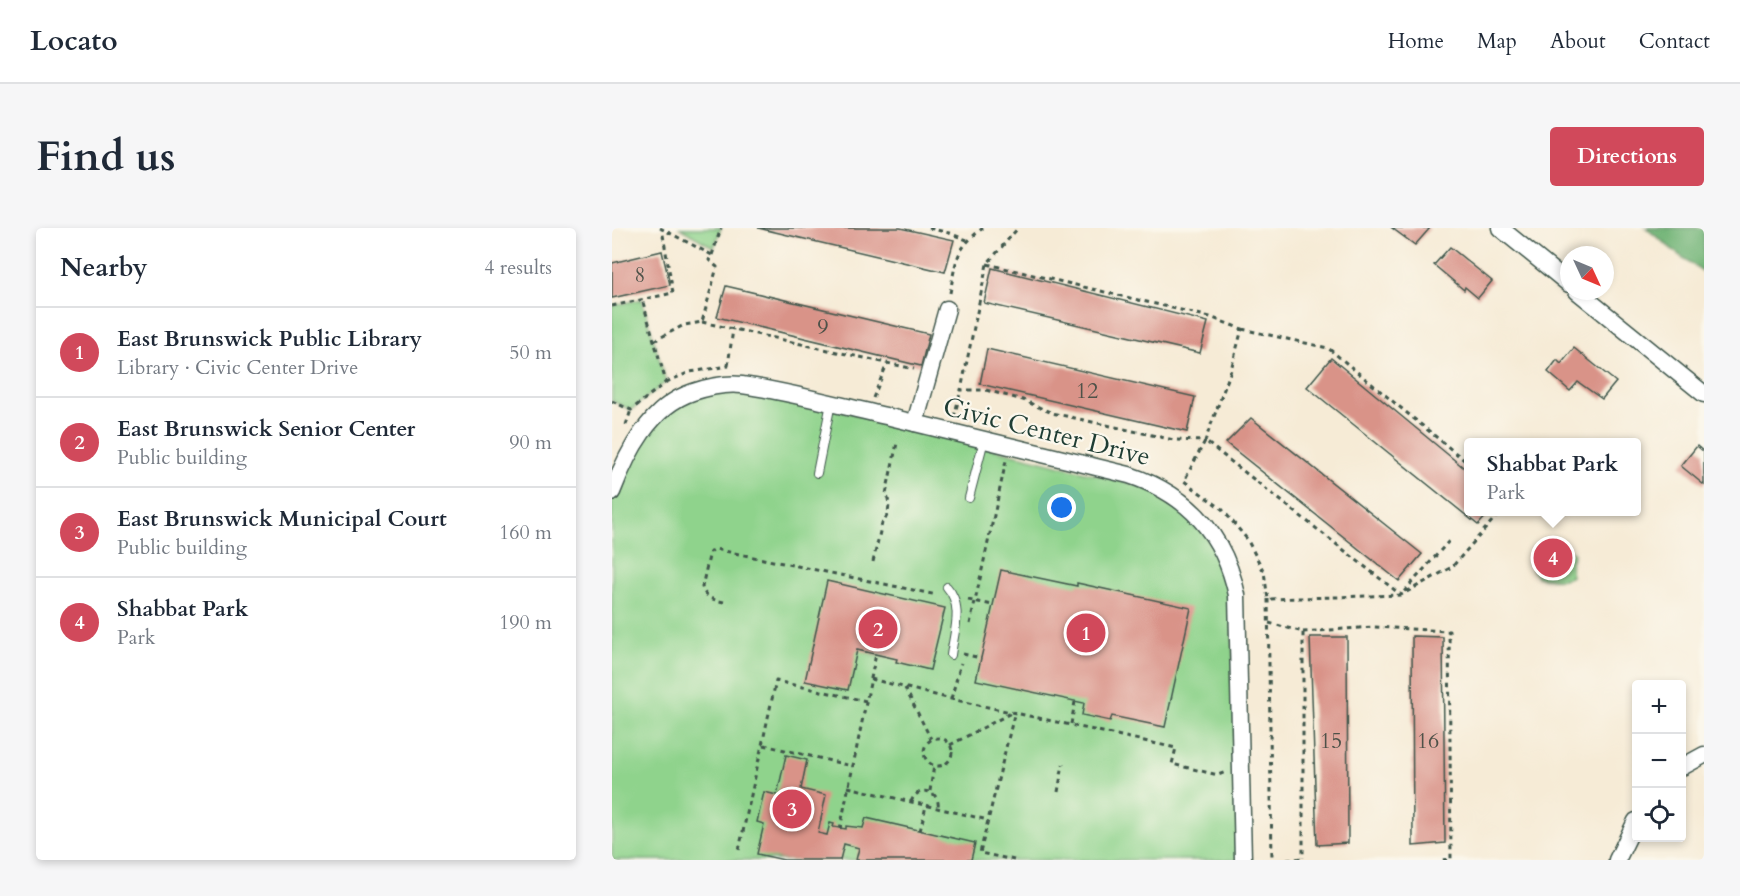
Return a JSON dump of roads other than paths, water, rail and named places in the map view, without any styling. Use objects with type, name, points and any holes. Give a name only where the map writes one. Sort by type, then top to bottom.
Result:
[{"type":"street","points":[[1500,228],[1560,277]]},
{"type":"street","points":[[1588,300],[1704,394]]},
{"type":"street","points":[[915,423],[946,309]]},
{"type":"street","name":"Civic Center Drive","points":[[612,492],[635,444],[650,421],[665,406],[691,393],[715,387],[740,385],[831,403],[1010,446],[1144,480],[1165,490],[1196,513],[1215,538],[1229,565],[1237,595],[1243,860]]},
{"type":"street","points":[[1686,764],[1704,755]]},
{"type":"street","points":[[1617,860],[1632,829]]},
{"type":"lane","points":[[817,473],[831,403]]},
{"type":"lane","points":[[969,498],[984,440]]},
{"type":"lane","points":[[947,587],[953,594],[958,607],[951,655]]},
{"type":"place","name":"Shabbat Park","points":[[1553,558]]},
{"type":"place","name":"East Brunswick Senior Center","points":[[878,629]]},
{"type":"place","name":"East Brunswick Public Library","points":[[1086,633]]},
{"type":"place","name":"East Brunswick Municipal Court","points":[[792,809]]}]
